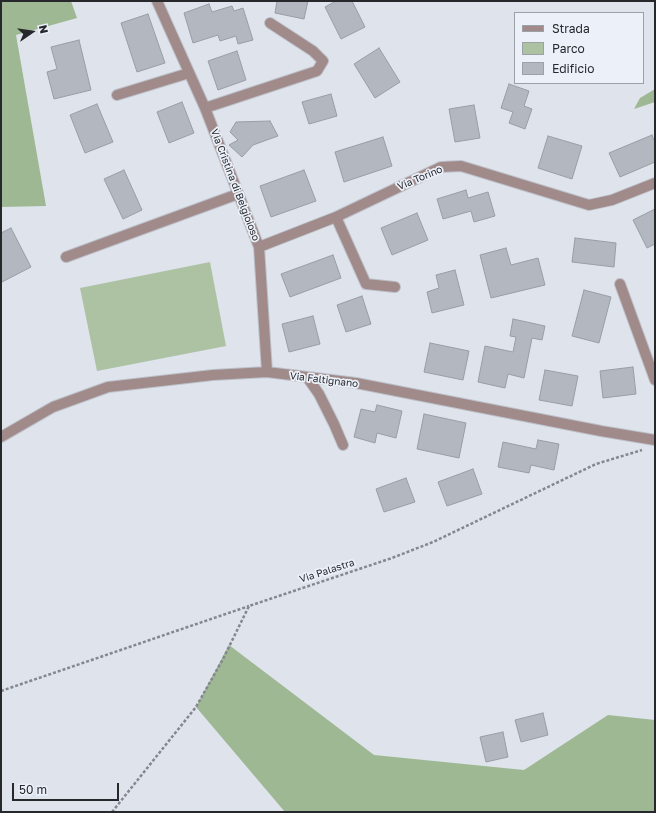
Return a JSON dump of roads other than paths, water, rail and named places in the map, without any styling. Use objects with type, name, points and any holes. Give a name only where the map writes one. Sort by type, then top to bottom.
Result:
[{"type":"street","name":"Via Cristina di Belgioioso","points":[[157,1],[205,108],[259,247],[267,372]]},
{"type":"street","points":[[205,108],[318,71],[323,61],[314,51],[270,23]]},
{"type":"street","points":[[117,95],[189,73]]},
{"type":"street","name":"Via Torino","points":[[259,247],[336,216],[441,167],[461,166],[590,205],[612,200],[655,183]]},
{"type":"street","points":[[66,257],[238,194]]},
{"type":"street","points":[[336,216],[366,284],[395,287]]},
{"type":"street","points":[[620,284],[655,380]]},
{"type":"street","name":"Via Faltignano","points":[[1,437],[54,407],[108,387],[213,375],[267,372],[356,383],[601,431],[655,440]]},
{"type":"street","points":[[307,377],[319,394],[334,424],[342,445]]}]
